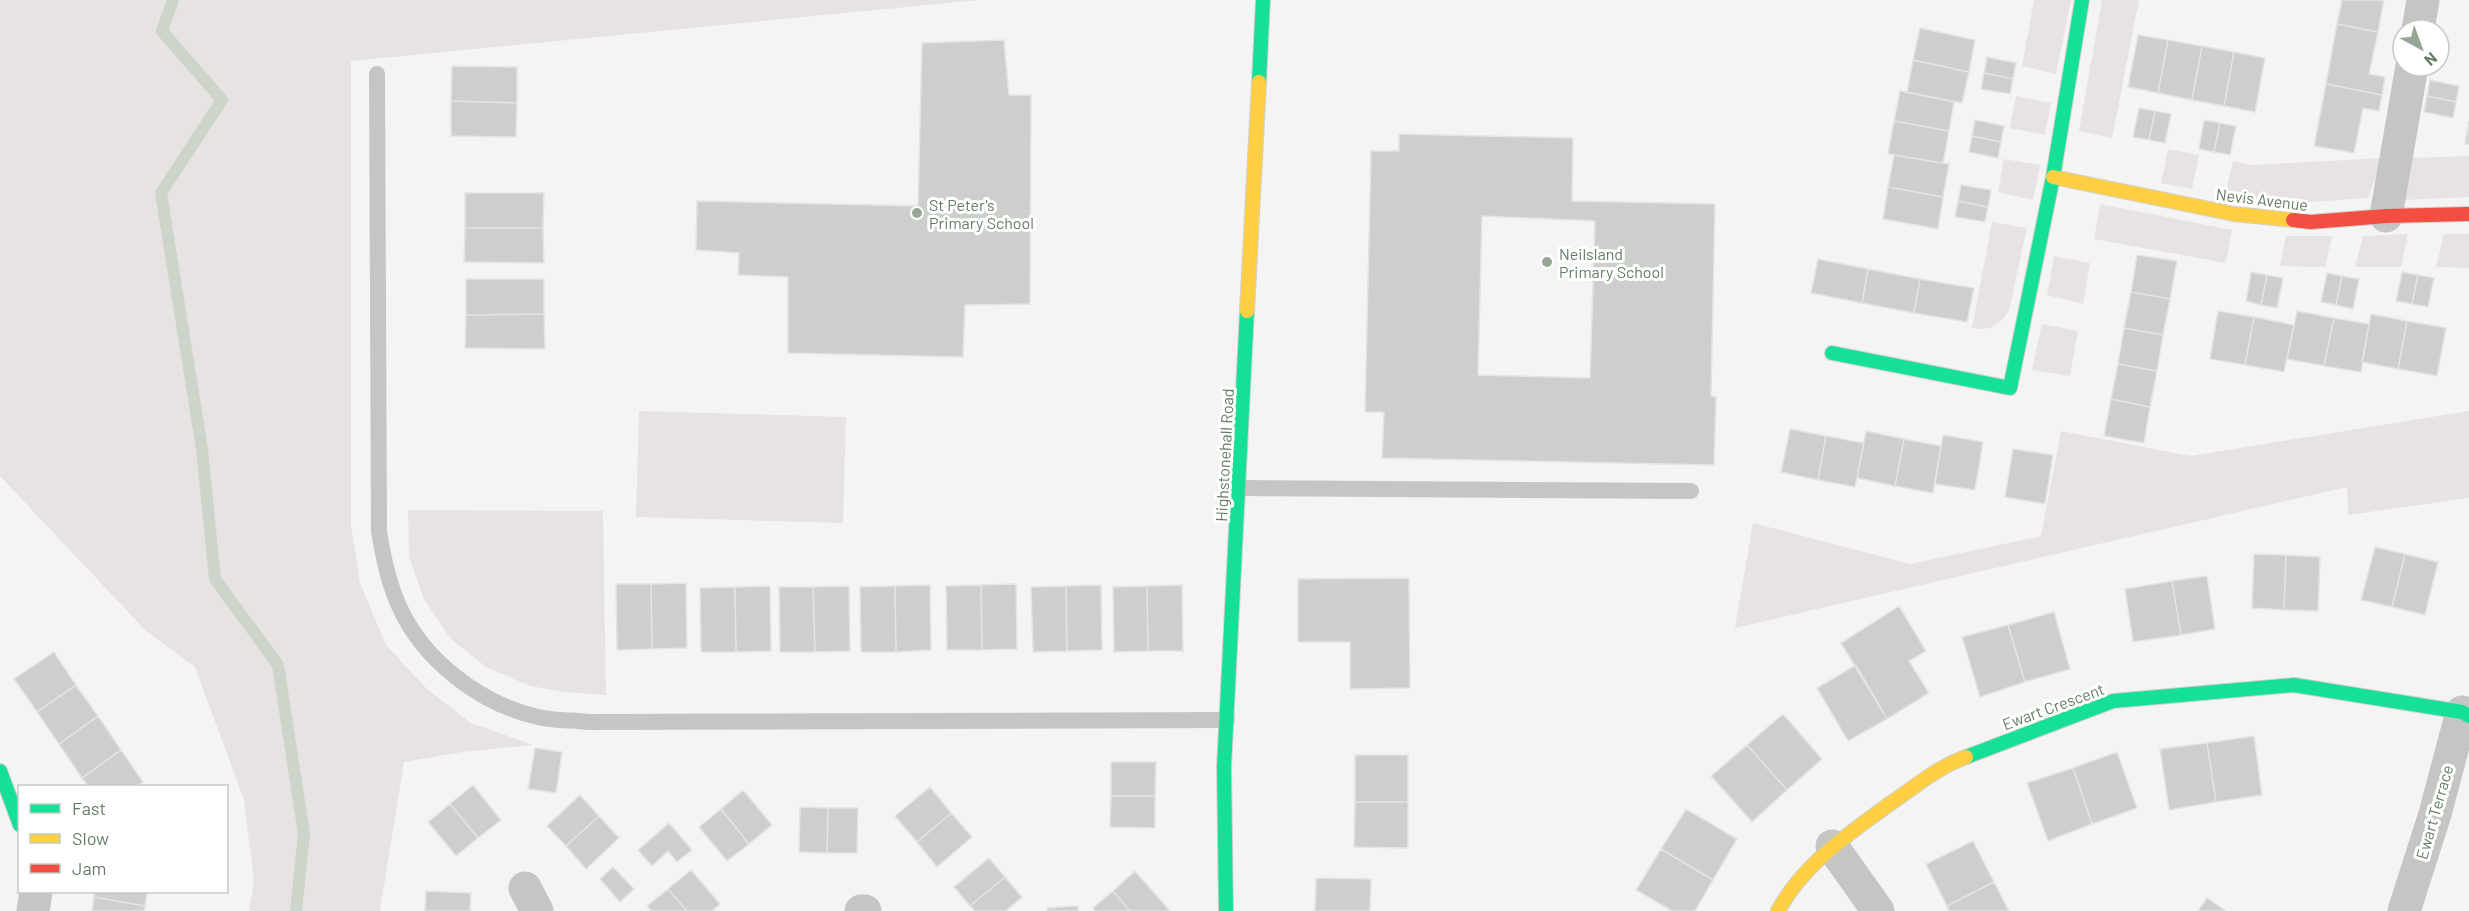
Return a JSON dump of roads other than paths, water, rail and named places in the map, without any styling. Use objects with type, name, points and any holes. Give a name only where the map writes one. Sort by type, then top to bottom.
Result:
[{"type":"street","name":"Highstonehall Road","points":[[1226,911],[1224,767],[1263,0]]},
{"type":"street","points":[[1832,353],[2010,388],[2054,177],[2082,0]]},
{"type":"street","points":[[2420,18],[2423,0]]},
{"type":"street","points":[[2386,216],[2410,78]]},
{"type":"street","name":"Nevis Avenue","points":[[2054,177],[2234,214],[2311,222],[2386,216],[2469,214]]},
{"type":"street","name":"Ewart Crescent","points":[[1778,911],[1785,898],[1832,846],[1944,765],[2113,701],[2294,685],[2466,714]]},
{"type":"street","name":"Ewart Terrace","points":[[2404,911],[2466,714]]},
{"type":"street","points":[[0,771],[18,820]]},
{"type":"street","points":[[1832,846],[1878,911]]},
{"type":"street","points":[[33,911],[36,893]]},
{"type":"lane","points":[[377,74],[379,531],[386,571],[399,607],[419,641],[454,676],[492,701],[538,717],[588,722],[1227,720]]},
{"type":"lane","points":[[1239,488],[1691,491]]},
{"type":"waterway","points":[[173,0],[162,31],[222,100],[161,193],[202,449],[215,579],[278,665],[304,834],[296,911]]},
{"type":"place","name":"St Peter's Primary School","points":[[917,213]]},
{"type":"place","name":"Neilsland Primary School","points":[[1547,262]]}]
